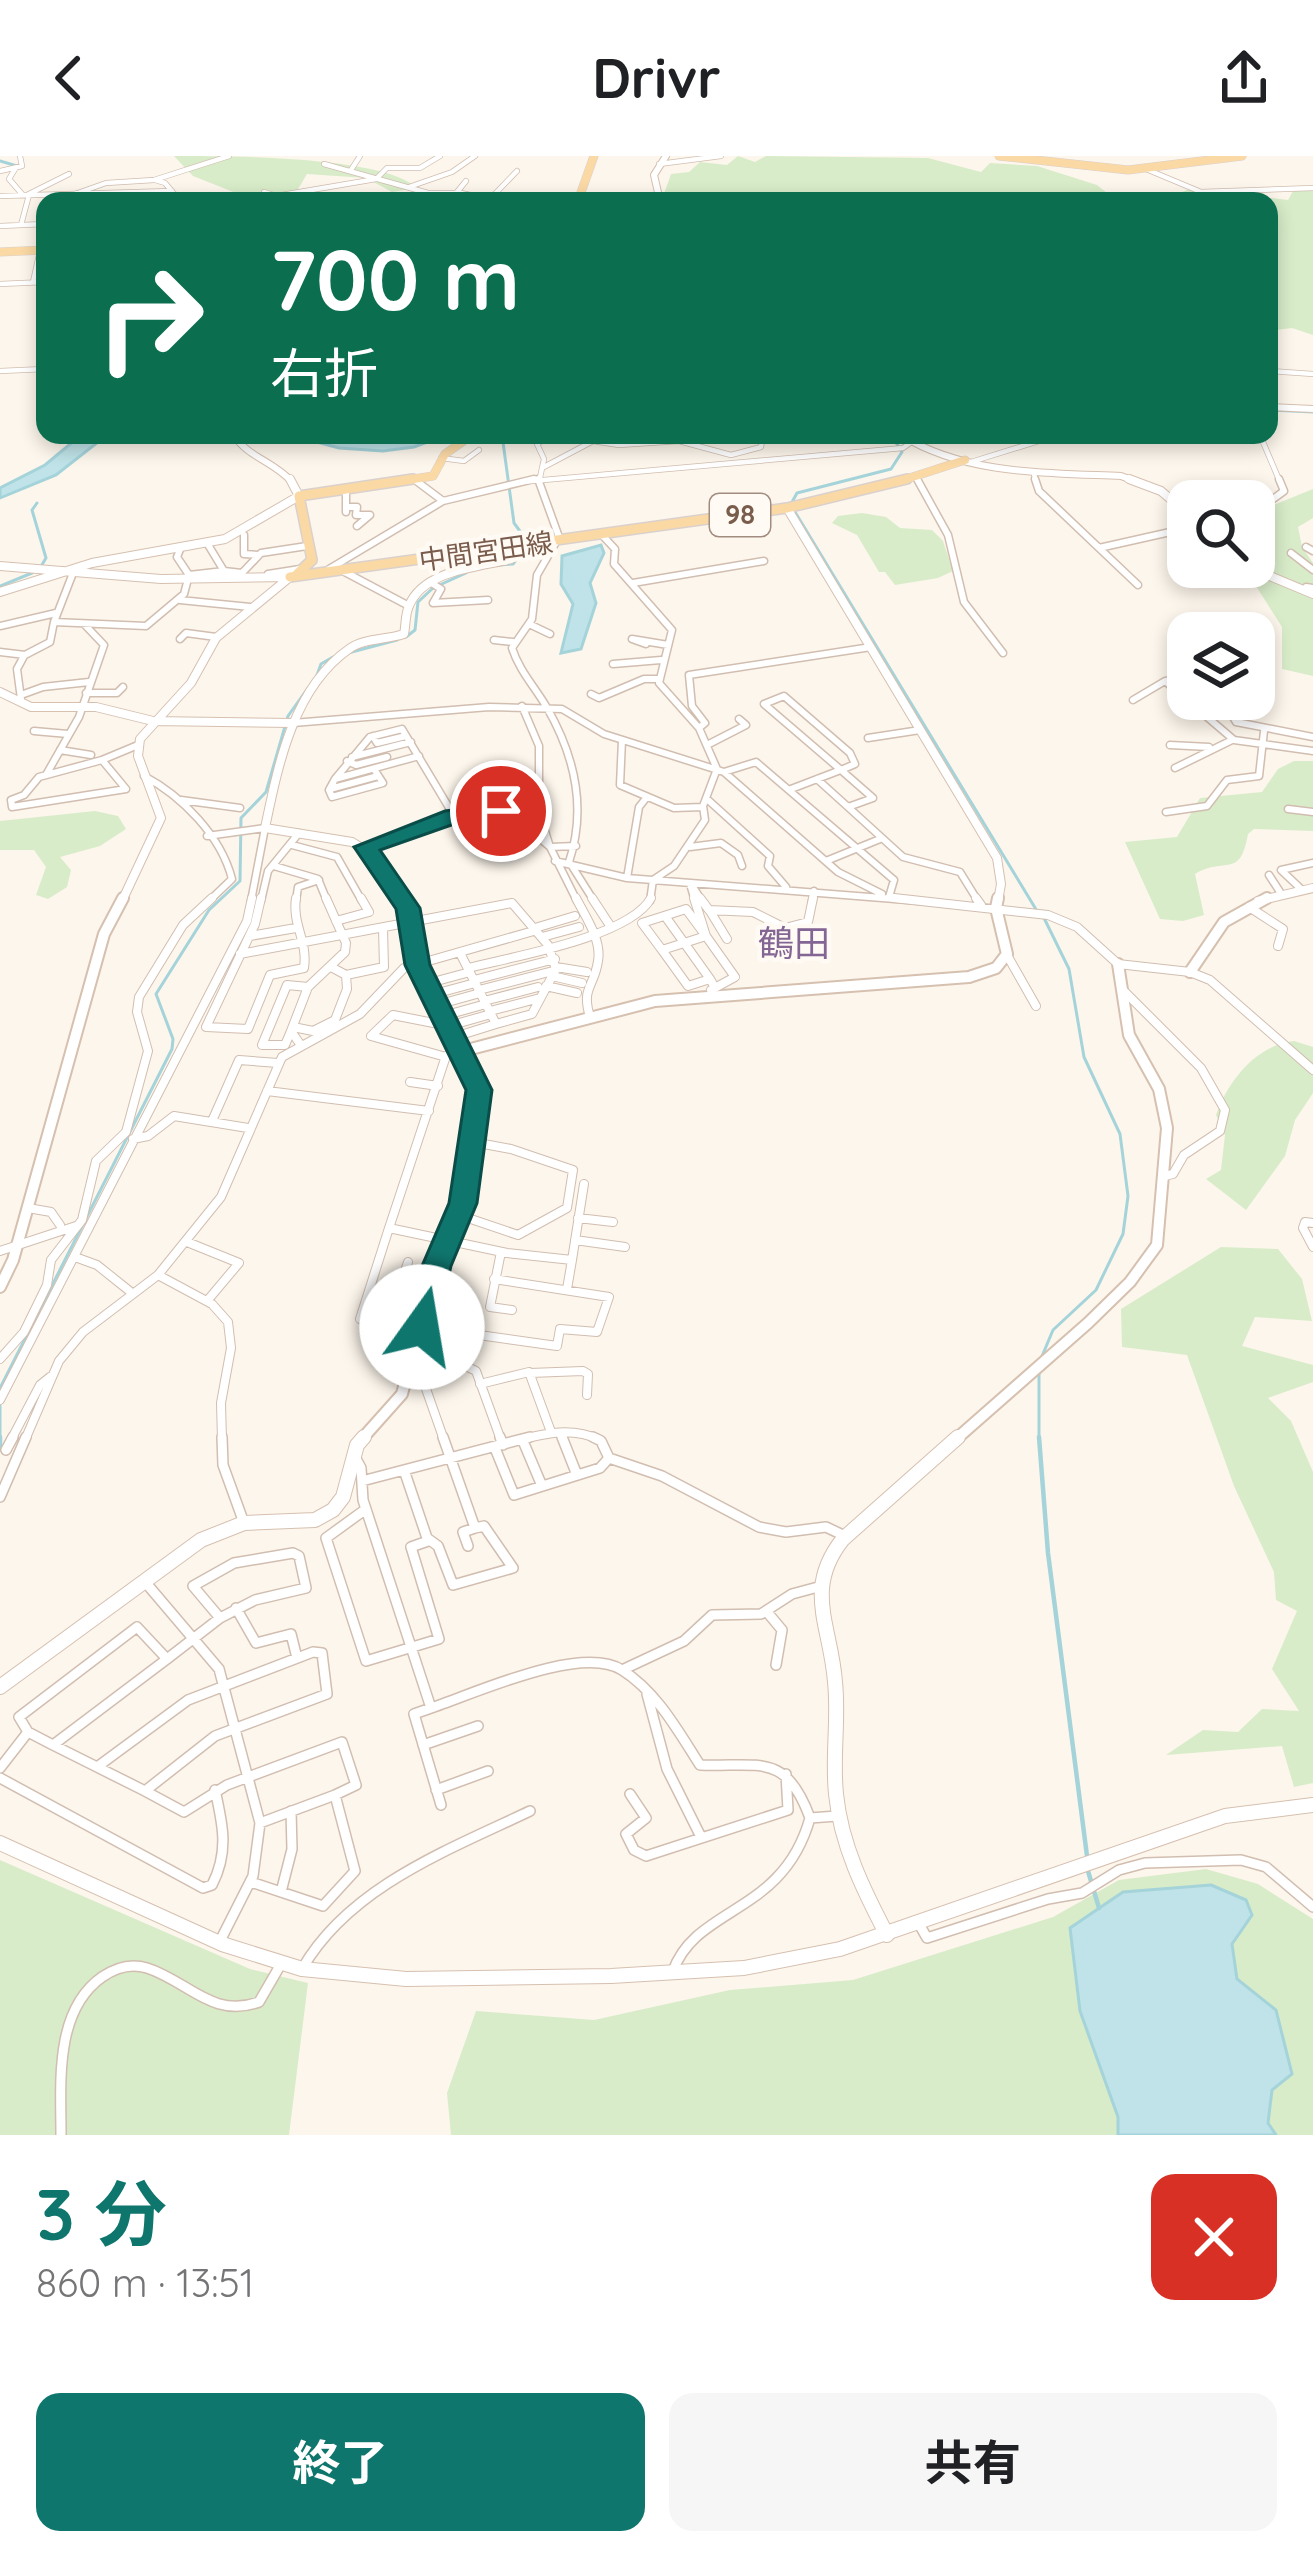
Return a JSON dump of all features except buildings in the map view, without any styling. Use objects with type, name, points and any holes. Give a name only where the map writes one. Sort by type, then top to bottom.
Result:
[{"type":"main road","points":[[581,192],[594,156]]},
{"type":"main road","points":[[999,156],[1146,169],[1242,156]]},
{"type":"main road","points":[[0,252],[36,250]]},
{"type":"main road","points":[[290,577],[312,563],[299,496],[436,475],[442,458],[460,444]]},
{"type":"main road","name":"中間宮田線","points":[[290,577],[787,508],[968,461]]},
{"type":"street","points":[[0,171],[24,165],[20,156]]},
{"type":"street","points":[[82,192],[106,183],[154,180],[229,156]]},
{"type":"street","points":[[351,170],[360,156]]},
{"type":"street","points":[[307,192],[376,178],[387,168],[420,168],[440,156]]},
{"type":"street","points":[[408,188],[458,169],[475,156]]},
{"type":"street","points":[[658,192],[654,176],[666,156]]},
{"type":"street","points":[[659,164],[721,156]]},
{"type":"street","points":[[324,164],[424,192]]},
{"type":"street","points":[[15,169],[9,179],[26,195]]},
{"type":"street","points":[[1146,169],[1201,192],[1313,188]]},
{"type":"street","points":[[500,192],[517,171]]},
{"type":"street","points":[[21,225],[29,190],[69,174]]},
{"type":"street","points":[[154,180],[172,191]]},
{"type":"street","points":[[458,192],[461,182]]},
{"type":"street","points":[[148,192],[172,191]]},
{"type":"street","points":[[0,196],[36,196]]},
{"type":"street","points":[[0,226],[36,226]]},
{"type":"street","points":[[0,284],[33,282],[36,271]]},
{"type":"street","points":[[0,371],[36,369]]},
{"type":"street","points":[[1278,372],[1313,374]]},
{"type":"street","points":[[1278,407],[1313,409]]},
{"type":"street","points":[[0,592],[58,572],[228,537],[299,496],[283,468],[239,444]]},
{"type":"street","points":[[512,642],[529,624],[537,575],[555,541],[538,478],[544,459],[537,444]]},
{"type":"street","points":[[541,468],[583,444]]},
{"type":"street","points":[[694,444],[739,458],[761,444]]},
{"type":"street","points":[[968,461],[1027,444]]},
{"type":"street","points":[[1264,444],[1284,491],[1275,498]]},
{"type":"street","points":[[329,569],[443,501],[538,478],[739,458],[904,447],[1034,474],[1121,476],[1167,496]]},
{"type":"street","points":[[442,458],[464,461],[479,450]]},
{"type":"street","points":[[1034,474],[1040,491],[1138,585]]},
{"type":"street","points":[[916,477],[948,535],[964,602],[997,650],[1004,653]]},
{"type":"street","points":[[415,480],[443,501]]},
{"type":"street","points":[[346,488],[347,510],[358,507],[356,515],[370,515],[357,526]]},
{"type":"street","points":[[787,508],[997,858],[1001,884],[996,908],[1007,954],[1036,1006]]},
{"type":"street","points":[[245,531],[244,554],[307,546]]},
{"type":"street","points":[[1098,549],[1167,534]]},
{"type":"street","points":[[602,535],[615,549],[614,564],[669,625],[659,679],[674,704],[699,728],[720,771],[849,879],[889,897]]},
{"type":"street","points":[[207,542],[224,571]]},
{"type":"street","points":[[182,547],[177,557],[188,578]]},
{"type":"street","points":[[0,1400],[247,921],[289,723],[345,654],[404,634],[409,606],[433,584],[469,567],[511,559],[510,547]]},
{"type":"street","points":[[1292,553],[1313,570]]},
{"type":"street","points":[[0,566],[188,578],[240,575],[259,555]]},
{"type":"street","points":[[633,583],[764,561]]},
{"type":"street","points":[[259,577],[308,569],[344,570],[409,606]]},
{"type":"street","points":[[188,578],[224,571],[290,577]]},
{"type":"street","points":[[21,699],[18,666],[25,655],[52,640],[57,612],[73,573]]},
{"type":"street","points":[[1275,576],[1311,589]]},
{"type":"street","points":[[45,776],[64,776],[138,746],[153,721],[191,683],[216,638],[290,577]]},
{"type":"street","points":[[54,622],[116,621],[146,626],[178,600],[188,578]]},
{"type":"street","points":[[433,584],[441,588],[430,600],[433,603],[488,600]]},
{"type":"street","points":[[178,600],[250,608]]},
{"type":"street","points":[[0,626],[57,612]]},
{"type":"street","points":[[529,624],[550,634]]},
{"type":"street","points":[[60,750],[99,758],[127,786],[12,808],[11,800],[45,776],[82,707],[104,646],[85,625]]},
{"type":"street","points":[[180,639],[186,634],[216,638]]},
{"type":"street","points":[[494,640],[512,642]]},
{"type":"street","points":[[512,642],[515,659],[547,707],[576,783],[576,846],[569,862]]},
{"type":"street","points":[[646,644],[668,645]]},
{"type":"street","points":[[699,728],[705,723],[692,706],[689,675],[871,647]]},
{"type":"street","points":[[0,652],[25,655]]},
{"type":"street","points":[[613,664],[661,660]]},
{"type":"street","points":[[50,687],[54,675]]},
{"type":"street","points":[[591,694],[599,698],[644,679],[659,679]]},
{"type":"street","points":[[1132,700],[1165,681],[1234,740]]},
{"type":"street","points":[[21,699],[50,687],[88,682]]},
{"type":"street","points":[[86,693],[117,694],[123,687]]},
{"type":"street","points":[[0,692],[41,709],[82,707],[153,721],[289,723],[522,706],[562,709],[622,740],[720,771],[756,762],[894,880],[889,897]]},
{"type":"street","points":[[790,789],[838,771],[855,764],[850,753],[784,696],[764,704],[838,771],[872,798],[848,808]]},
{"type":"street","points":[[522,706],[539,746],[539,812],[555,861],[592,931],[599,960],[584,996],[590,1017]]},
{"type":"street","points":[[706,746],[709,740],[746,725],[739,719]]},
{"type":"street","points":[[1233,720],[1264,731],[1313,737]]},
{"type":"street","points":[[376,772],[383,783],[332,797],[328,790],[349,759],[373,736],[402,729],[454,816]]},
{"type":"street","points":[[868,738],[920,730]]},
{"type":"street","points":[[34,731],[68,734]]},
{"type":"street","points":[[1166,812],[1207,806],[1224,780],[1243,774],[1259,776],[1264,731]]},
{"type":"street","points":[[349,759],[408,739]]},
{"type":"street","points":[[622,740],[620,785],[674,808],[705,803],[770,856],[768,866],[787,888]]},
{"type":"street","points":[[1175,767],[1210,747],[1234,740],[1313,751]]},
{"type":"street","points":[[1170,745],[1210,747]]},
{"type":"street","points":[[0,1287],[16,1250],[104,934],[159,830],[160,818],[138,746]]},
{"type":"street","points":[[335,779],[376,772],[419,756]]},
{"type":"street","points":[[349,759],[356,764],[387,757]]},
{"type":"street","points":[[296,839],[365,847],[454,816],[501,811],[512,802],[502,770]]},
{"type":"street","points":[[541,935],[592,931],[650,903],[653,880],[688,848],[706,820],[705,803],[720,771]]},
{"type":"street","points":[[0,1359],[24,1332],[47,1285],[50,1261],[88,1207],[96,1161],[123,1137],[148,1051],[137,1012],[139,998],[183,925],[232,879],[229,862],[180,800],[145,776]]},
{"type":"street","points":[[817,779],[901,856],[960,872],[982,906]]},
{"type":"street","points":[[627,878],[639,807],[647,797]]},
{"type":"street","points":[[180,800],[240,808]]},
{"type":"street","points":[[1288,809],[1313,812]]},
{"type":"street","points":[[501,811],[550,848],[576,846]]},
{"type":"street","points":[[207,836],[265,829],[337,857],[369,912],[336,921]]},
{"type":"street","points":[[296,839],[273,865],[248,936],[206,1027],[248,1029],[270,975],[304,968],[304,942],[292,918],[298,887],[319,880]]},
{"type":"street","points":[[826,861],[881,839]]},
{"type":"street","points":[[688,848],[721,843],[738,856],[742,866]]},
{"type":"street","points":[[0,1687],[201,1540],[244,1523],[315,1520],[333,1510],[343,1497],[362,1436],[397,1404],[445,1242],[458,1215],[479,1090],[451,1021],[418,965],[414,922],[376,856],[365,847]]},
{"type":"street","points":[[555,861],[627,878],[889,897],[1062,918],[1118,964],[1190,972],[1210,980],[1313,1070]]},
{"type":"street","points":[[569,862],[609,923]]},
{"type":"street","points":[[1307,888],[1282,869],[1313,863]]},
{"type":"street","points":[[273,865],[310,872],[319,880],[343,935],[345,952],[308,987],[285,1045],[262,1045],[287,985],[308,987]]},
{"type":"street","points":[[1269,875],[1280,892]]},
{"type":"street","points":[[690,883],[727,939]]},
{"type":"street","points":[[690,883],[706,936]]},
{"type":"street","points":[[1190,972],[1210,933],[1247,906],[1280,892],[1307,888]]},
{"type":"street","points":[[709,910],[753,912],[767,926],[790,929],[808,922],[814,891]]},
{"type":"street","points":[[240,954],[512,903],[541,935],[554,968],[582,983]]},
{"type":"street","points":[[1247,906],[1282,929],[1285,935],[1278,946]]},
{"type":"street","points":[[575,916],[541,935],[451,1021],[392,1015],[371,1036],[446,1058],[736,977],[686,910],[642,923]]},
{"type":"street","points":[[664,916],[711,987]]},
{"type":"street","points":[[629,917],[642,923],[688,986],[969,977],[996,968],[1007,954]]},
{"type":"street","points":[[0,1496],[68,1347],[158,1275],[221,1197],[278,1063],[300,1044],[352,1020],[398,972],[579,926]]},
{"type":"street","points":[[248,936],[296,928]]},
{"type":"street","points":[[331,967],[346,975],[384,967],[383,928]]},
{"type":"street","points":[[661,950],[706,936]]},
{"type":"street","points":[[460,953],[481,994]]},
{"type":"street","points":[[887,1935],[838,1816],[836,1682],[818,1587],[824,1566],[846,1537],[1130,1282],[1157,1245],[1166,1176],[1164,1104],[1129,1035],[1118,964]]},
{"type":"street","points":[[438,993],[540,998],[554,968]]},
{"type":"street","points":[[444,1003],[554,968],[587,972]]},
{"type":"street","points":[[292,1029],[313,1031],[335,1020],[347,989],[346,975]]},
{"type":"street","points":[[433,982],[481,994],[542,987],[577,993]]},
{"type":"street","points":[[1120,989],[1132,994],[1201,1068],[1225,1110],[1220,1131],[1184,1155],[1178,1168],[1166,1176]]},
{"type":"street","points":[[464,1034],[481,994]]},
{"type":"street","points":[[292,1029],[300,1044]]},
{"type":"street","points":[[360,1319],[446,1058]]},
{"type":"street","points":[[212,1121],[238,1060],[278,1063]]},
{"type":"street","points":[[410,1082],[438,1086]]},
{"type":"street","points":[[267,1091],[429,1111]]},
{"type":"street","points":[[123,1137],[148,1136],[174,1116],[248,1128]]},
{"type":"street","points":[[458,1215],[518,1235],[567,1208],[573,1170],[523,1154],[510,1144],[473,1142]]},
{"type":"street","points":[[567,1289],[584,1184]]},
{"type":"street","points":[[28,1208],[51,1212],[60,1225]]},
{"type":"street","points":[[578,1218],[613,1222]]},
{"type":"street","points":[[1313,1222],[1305,1222],[1303,1228],[1313,1247]]},
{"type":"street","points":[[60,1225],[77,1226]]},
{"type":"street","points":[[0,1251],[16,1250],[58,1231],[60,1225]]},
{"type":"street","points":[[389,1228],[501,1252],[572,1260]]},
{"type":"street","points":[[575,1240],[625,1247]]},
{"type":"street","points":[[187,1242],[239,1263],[207,1301]]},
{"type":"street","points":[[501,1252],[490,1307],[512,1310]]},
{"type":"street","points":[[75,1257],[97,1265],[132,1293]]},
{"type":"street","points":[[408,1262],[394,1304],[425,1309]]},
{"type":"street","points":[[158,1275],[222,1312],[230,1333],[220,1403],[224,1465],[244,1523]]},
{"type":"street","points":[[422,1327],[556,1346],[560,1329],[597,1332],[609,1298],[494,1280]]},
{"type":"street","points":[[418,1343],[476,1371],[514,1495],[600,1468],[610,1458]]},
{"type":"street","points":[[480,1384],[529,1372],[541,1376],[583,1370],[588,1374],[587,1395]]},
{"type":"street","points":[[529,1372],[578,1475]]},
{"type":"street","points":[[6,1450],[40,1385],[52,1376]]},
{"type":"street","points":[[425,1386],[475,1528]]},
{"type":"street","points":[[362,1481],[556,1433],[584,1433],[601,1442],[610,1458],[662,1476],[758,1527],[787,1532],[826,1527],[846,1537]]},
{"type":"street","points":[[523,1441],[542,1486]]},
{"type":"street","points":[[353,1454],[366,1509],[431,1708]]},
{"type":"street","points":[[405,1473],[430,1540],[438,1546],[454,1585],[513,1568],[484,1526],[463,1532],[468,1546]]},
{"type":"street","points":[[366,1509],[326,1538],[363,1657],[373,1660],[439,1639],[411,1547],[430,1540]]},
{"type":"street","points":[[53,1745],[236,1608],[306,1588],[297,1553],[234,1563],[193,1586],[220,1618]]},
{"type":"street","points":[[145,1582],[212,1657],[225,1684],[260,1823],[259,1856],[251,1882],[219,1943]]},
{"type":"street","points":[[622,1670],[684,1641],[712,1615],[766,1612],[792,1594],[818,1587]]},
{"type":"street","points":[[236,1608],[259,1645],[291,1634],[297,1658]]},
{"type":"street","points":[[766,1612],[782,1630],[776,1665]]},
{"type":"street","points":[[167,1659],[137,1627],[20,1714],[28,1732],[184,1812],[215,1790],[342,1742],[356,1786],[260,1823]]},
{"type":"street","points":[[97,1767],[174,1708],[225,1684],[320,1651],[327,1694],[204,1743],[145,1791]]},
{"type":"street","points":[[441,1805],[414,1714],[587,1660],[622,1670],[646,1691],[667,1712],[700,1765],[752,1761],[786,1773],[794,1780],[810,1819],[808,1841],[791,1870],[682,1949],[675,1957],[673,1972]]},
{"type":"street","points":[[646,1691],[667,1769],[701,1837]]},
{"type":"street","points":[[423,1745],[478,1726]]},
{"type":"street","points":[[0,1768],[28,1732]]},
{"type":"street","points":[[436,1790],[488,1771]]},
{"type":"street","points":[[630,1793],[646,1818],[626,1834],[637,1854],[788,1810],[786,1773]]},
{"type":"street","points":[[0,1778],[203,1888],[212,1885],[225,1849],[215,1790]]},
{"type":"street","points":[[251,1882],[323,1906],[354,1874],[335,1795]]},
{"type":"street","points":[[0,1843],[219,1943],[302,1969],[406,1979],[673,1972],[790,1961],[887,1935],[1225,1816],[1313,1805]]},
{"type":"street","points":[[281,1892],[292,1850],[291,1811]]},
{"type":"street","points":[[302,1969],[321,1934],[412,1868],[530,1811]]},
{"type":"street","points":[[810,1819],[838,1816]]},
{"type":"street","points":[[919,1924],[927,1938],[1048,1899],[1082,1893],[1119,1870],[1145,1863],[1241,1860],[1266,1867],[1313,1907]]},
{"type":"street","points":[[61,2135],[71,2016],[83,1990],[94,1981],[117,1969],[137,1966],[210,2003],[235,2009],[259,2002],[281,1964]]},
{"type":"green space","points":[[174,156],[340,164],[399,177],[417,188],[392,192],[366,178],[307,174],[296,192],[233,192],[193,176]]},
{"type":"green space","points":[[738,156],[755,162],[766,156],[928,158],[981,172],[990,163],[1037,166],[1106,192],[665,192],[671,174],[689,172],[700,162],[727,165]]},
{"type":"green space","points":[[1313,188],[1313,335],[1292,328],[1278,330],[1278,199],[1288,200],[1293,191]]},
{"type":"green space","points":[[1313,489],[1313,518],[1298,527],[1302,547],[1313,563],[1313,676],[1282,669],[1282,627],[1257,588],[1275,588],[1275,504]]},
{"type":"green space","points":[[838,516],[886,517],[900,528],[932,530],[943,541],[953,571],[895,585],[885,572],[879,572],[857,535],[832,523]]},
{"type":"green space","points":[[1294,761],[1313,761],[1313,831],[1254,829],[1236,862],[1195,874],[1204,915],[1183,921],[1160,919],[1125,842],[1177,837],[1200,798],[1262,792],[1278,769]]},
{"type":"green space","points":[[95,811],[118,816],[126,829],[100,846],[60,857],[71,870],[67,887],[48,899],[36,895],[46,867],[34,850],[0,850],[0,821]]},
{"type":"green space","points":[[1294,1041],[1313,1047],[1313,1093],[1295,1120],[1285,1156],[1246,1210],[1206,1179],[1221,1170],[1225,1135],[1216,1115],[1245,1067],[1267,1049]]},
{"type":"green space","points":[[1221,1247],[1278,1249],[1302,1279],[1312,1321],[1255,1317],[1242,1346],[1313,1365],[1313,1382],[1268,1398],[1291,1421],[1313,1472],[1313,1783],[1294,1787],[1282,1746],[1166,1755],[1203,1730],[1238,1732],[1262,1709],[1299,1711],[1272,1669],[1297,1611],[1276,1600],[1274,1572],[1234,1486],[1187,1355],[1122,1347],[1121,1309]]},
{"type":"green space","points":[[0,1860],[250,1969],[308,1983],[289,2135],[0,2135]]},
{"type":"green space","points":[[1206,1869],[1258,1884],[1313,1919],[1313,2135],[451,2135],[447,2093],[476,2011],[594,2020],[730,1990],[853,1980],[1053,1917],[1119,1880]]},
{"type":"water","points":[[70,444],[96,444],[56,475],[0,498],[0,488],[45,465]]},
{"type":"water","points":[[324,444],[422,444],[383,451]]},
{"type":"water","points":[[601,545],[604,553],[590,583],[596,603],[581,649],[561,653],[573,604],[561,584],[562,556]]},
{"type":"water","points":[[1211,1885],[1246,1900],[1252,1915],[1232,1944],[1237,1979],[1276,2010],[1292,2074],[1272,2090],[1268,2123],[1276,2135],[1118,2135],[1118,2117],[1080,2011],[1070,1928],[1123,1892]]},
{"type":"waterway","points":[[0,161],[17,166]]},
{"type":"waterway","points":[[1278,410],[1313,412]]},
{"type":"waterway","points":[[503,444],[514,523],[525,538]]},
{"type":"waterway","points":[[791,504],[797,493],[891,469],[902,452],[897,444]]},
{"type":"waterway","points":[[37,503],[32,510],[46,558],[40,568]]},
{"type":"waterway","points":[[795,512],[1037,911]]},
{"type":"waterway","points":[[498,565],[513,564],[524,550]]},
{"type":"waterway","points":[[0,586],[32,573]]},
{"type":"waterway","points":[[406,637],[415,630],[418,602],[433,588],[466,573]]},
{"type":"waterway","points":[[348,653],[397,640]]},
{"type":"waterway","points":[[317,675],[321,664],[333,657]]},
{"type":"waterway","points":[[0,1388],[172,1049],[173,1039],[156,994],[209,910],[240,881],[241,818],[266,792],[288,716],[308,688]]},
{"type":"waterway","points":[[1040,1361],[1053,1330],[1096,1290],[1123,1234],[1128,1196],[1120,1134],[1084,1057],[1069,969],[1044,918]]},
{"type":"waterway","points":[[1039,1370],[1039,1437]]},
{"type":"waterway","points":[[0,1406],[0,1449]]},
{"type":"waterway","points":[[1039,1437],[1048,1553],[1087,1856]]},
{"type":"waterway","points":[[1088,1871],[1099,1908]]},
{"type":"district","name":"鶴田","points":[[794,943]]},
{"type":"route","points":[[422,1327],[436,1266],[463,1203],[479,1090],[476,1076],[425,985],[408,908],[376,856],[365,847],[454,816],[501,811]]}]
